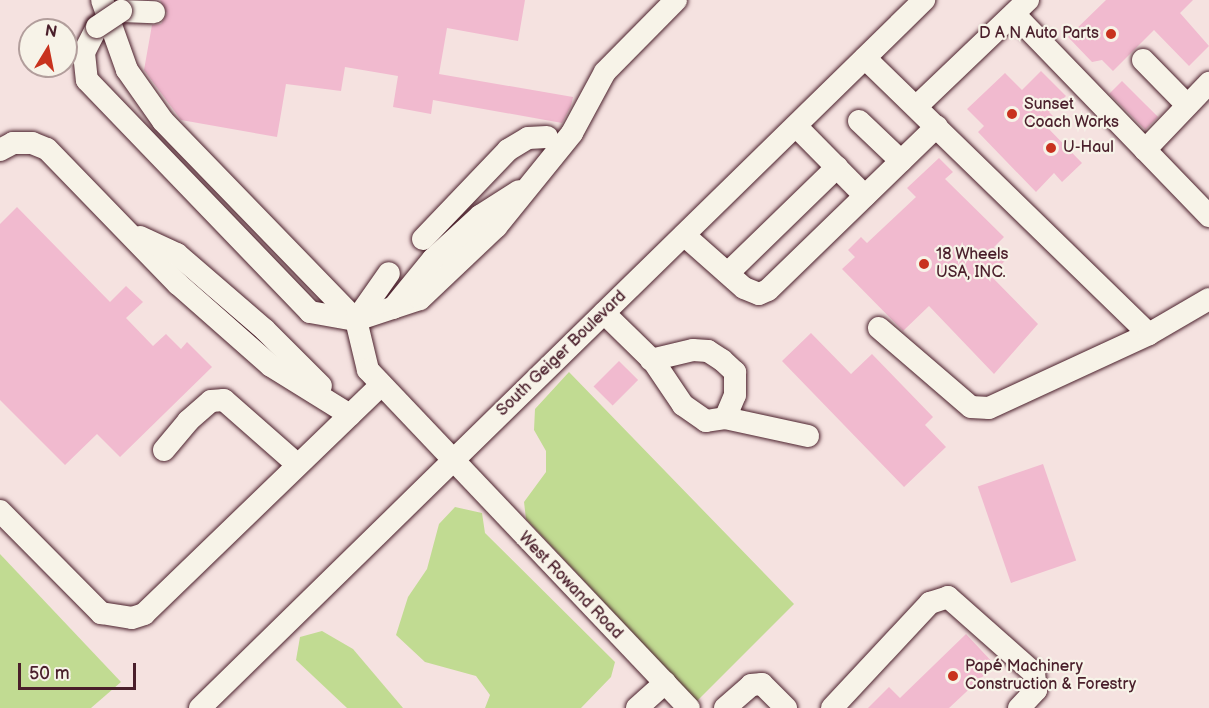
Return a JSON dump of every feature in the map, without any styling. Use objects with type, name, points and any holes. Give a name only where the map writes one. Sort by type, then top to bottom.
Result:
[{"type":"street","points":[[102,0],[127,70],[163,121],[356,320]]},
{"type":"street","points":[[154,12],[122,11],[97,27],[84,53],[87,80],[310,312],[356,320],[390,311],[433,259],[480,216],[508,194],[526,190],[572,133],[605,72],[676,0]]},
{"type":"street","name":"South Geiger Boulevard","points":[[200,708],[924,0]]},
{"type":"street","points":[[916,107],[1021,7],[1145,150],[1209,216]]},
{"type":"street","points":[[865,58],[1149,334]]},
{"type":"street","points":[[1143,60],[1187,105]]},
{"type":"street","points":[[1145,150],[1209,83]]},
{"type":"street","points":[[859,121],[901,161]]},
{"type":"street","points":[[796,126],[865,196]]},
{"type":"street","points":[[684,235],[751,292],[768,290],[937,126]]},
{"type":"street","points":[[423,239],[508,150],[528,138],[572,133]]},
{"type":"street","points":[[445,223],[519,151],[547,137]]},
{"type":"street","points":[[0,150],[13,143],[32,143],[47,149],[125,230],[272,366],[350,415]]},
{"type":"street","points":[[728,273],[837,167]]},
{"type":"street","points":[[356,320],[389,273]]},
{"type":"street","points":[[879,328],[971,407],[989,408],[1149,334],[1209,299]]},
{"type":"street","points":[[604,314],[651,360],[683,405],[706,421],[725,418],[808,436]]},
{"type":"street","name":"West Rowand Road","points":[[356,320],[368,370],[451,463],[689,708]]},
{"type":"street","points":[[651,360],[693,350],[708,351],[722,360],[735,372],[735,395],[725,418]]},
{"type":"street","points":[[0,511],[101,614],[132,618],[144,614],[381,385]]},
{"type":"street","points":[[164,450],[188,421],[211,401],[224,400],[298,465]]},
{"type":"street","points":[[832,708],[930,603],[948,597],[1034,673],[1036,690],[1019,708]]},
{"type":"street","points":[[637,708],[664,683]]},
{"type":"street","points":[[725,708],[751,685],[762,684],[786,708]]},
{"type":"green space","points":[[569,372],[794,604],[697,701],[526,519],[524,502],[546,472],[546,451],[534,430],[535,409]]},
{"type":"green space","points":[[455,507],[482,513],[485,533],[615,662],[611,677],[581,708],[485,708],[490,695],[476,676],[425,662],[396,635],[408,597],[427,569],[439,524]]},
{"type":"green space","points":[[0,554],[121,682],[91,708],[0,708]]},
{"type":"green space","points":[[322,631],[353,649],[403,708],[347,708],[296,660],[300,637]]},
{"type":"building","points":[[160,0],[525,0],[518,41],[447,28],[439,74],[573,97],[571,106],[562,123],[433,100],[431,114],[393,107],[398,76],[345,67],[341,91],[286,84],[277,137],[181,120],[144,70],[152,25],[161,24],[167,13]]},
{"type":"building","name":"D A N Auto Parts","points":[[1106,0],[1193,0],[1180,13],[1209,46],[1189,66],[1154,30],[1113,71],[1102,60],[1092,62],[1068,37]]},
{"type":"building","name":"Sunset Coach Works","points":[[1041,71],[1066,96],[1049,112],[1053,116],[1044,124],[1082,163],[1062,182],[1054,173],[1036,192],[978,132],[984,126],[967,109],[1005,73],[1022,90]]},
{"type":"building","points":[[1122,81],[1158,117],[1145,130],[1109,94]]},
{"type":"building","name":"18 Wheels USA, INC.","points":[[939,158],[953,172],[945,179],[1004,237],[994,247],[1006,260],[990,275],[1038,324],[994,374],[929,306],[903,331],[842,269],[855,257],[848,250],[861,237],[867,243],[916,197],[907,188]]},
{"type":"building","points":[[17,207],[110,302],[126,286],[143,302],[126,318],[153,346],[166,334],[181,349],[187,342],[212,367],[120,457],[97,434],[65,465],[0,400],[0,224]]},
{"type":"building","points":[[811,333],[851,374],[872,354],[933,417],[925,425],[946,447],[904,487],[782,361]]},
{"type":"building","points":[[619,361],[638,380],[613,406],[594,386]]},
{"type":"building","points":[[1043,464],[1076,560],[1011,583],[978,486]]},
{"type":"building","name":"Papé Machinery Construction & Forestry","points":[[966,634],[995,665],[949,708],[868,708],[889,687],[900,698]]},
{"type":"place","name":"D A N Auto Parts","points":[[1111,34]]},
{"type":"place","name":"Sunset Coach Works","points":[[1012,114]]},
{"type":"place","name":"U-Haul","points":[[1051,148]]},
{"type":"place","name":"18 Wheels USA, INC.","points":[[924,264]]},
{"type":"place","name":"Papé Machinery Construction & Forestry","points":[[953,676]]}]
